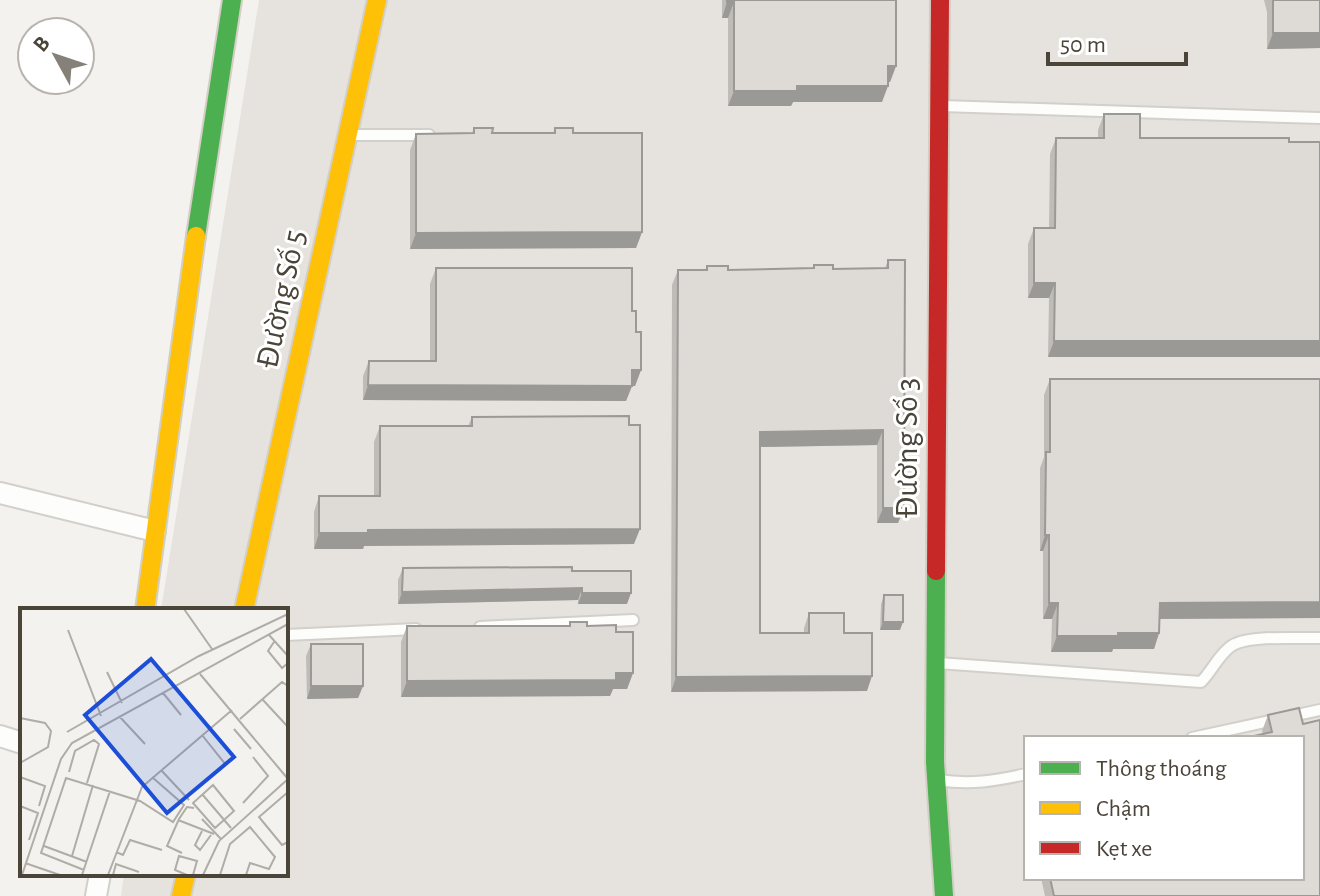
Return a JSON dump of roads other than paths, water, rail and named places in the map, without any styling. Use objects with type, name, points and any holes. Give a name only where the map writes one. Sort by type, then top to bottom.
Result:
[{"type":"street","points":[[145,608],[194,247],[232,0]]},
{"type":"street","name":"Đường Số 5","points":[[244,608],[377,0]]},
{"type":"street","name":"Đường Số 3","points":[[940,0],[936,780],[944,896]]},
{"type":"street","points":[[0,493],[155,531]]},
{"type":"street","points":[[0,736],[20,742]]},
{"type":"street","points":[[96,896],[100,876]]},
{"type":"street","points":[[181,896],[186,876]]},
{"type":"lane","points":[[940,106],[1320,118]]},
{"type":"lane","points":[[347,135],[439,135]]},
{"type":"lane","points":[[475,627],[633,620]]},
{"type":"lane","points":[[288,635],[428,629]]},
{"type":"lane","points":[[936,663],[1201,682],[1230,647],[1241,640],[1320,638]]},
{"type":"lane","points":[[1201,736],[1320,710]]},
{"type":"lane","points":[[936,780],[977,783],[1024,774]]}]
